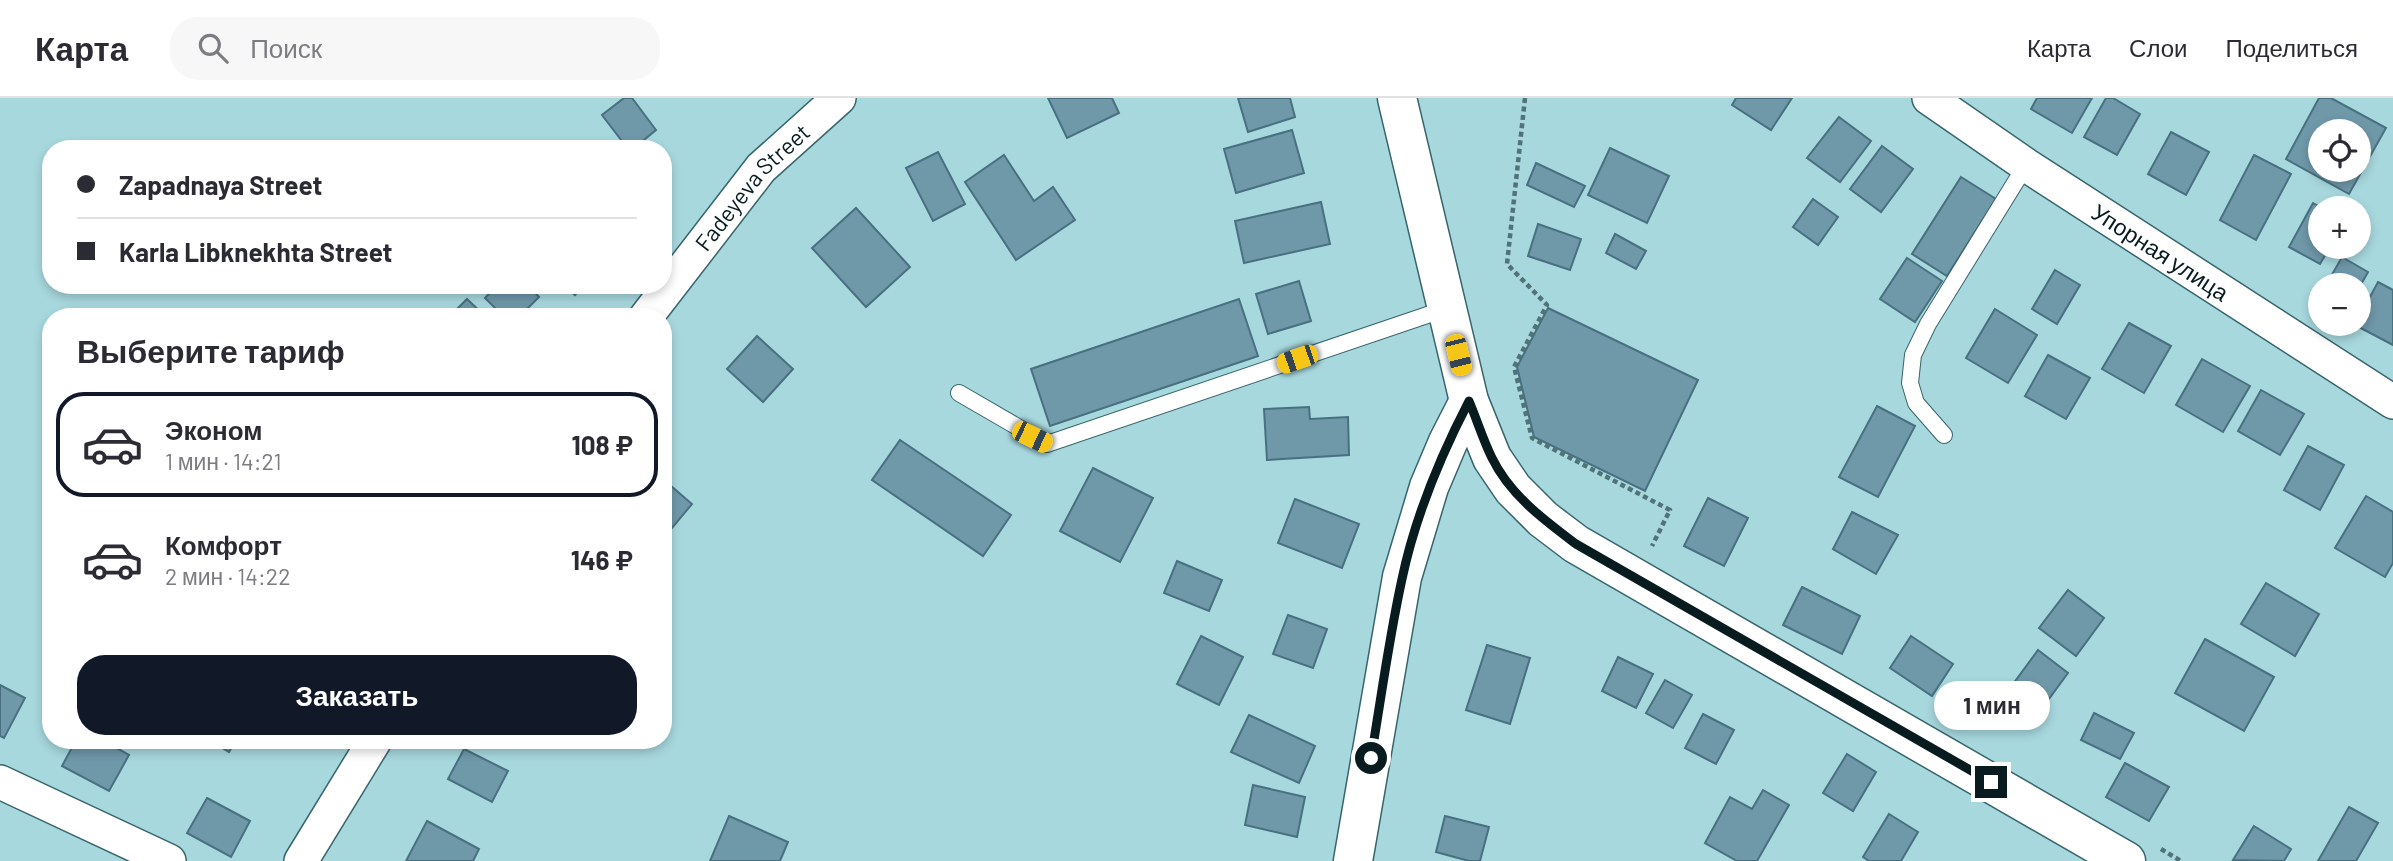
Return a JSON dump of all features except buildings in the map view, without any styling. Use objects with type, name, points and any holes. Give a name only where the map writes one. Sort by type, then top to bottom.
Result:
[{"type":"main road","points":[[1397,98],[1469,401],[1492,458],[1513,489],[1543,519],[1576,544],[2142,854]]},
{"type":"main road","points":[[1353,861],[1402,577],[1429,487],[1469,401]]},
{"type":"street","name":"Fadeyeva Street","points":[[672,283],[761,168],[839,98]]},
{"type":"street","name":"Упорная улица","points":[[1929,98],[2026,165],[2393,402]]},
{"type":"street","name":"Fadeyeva Street","points":[[653,308],[664,294]]},
{"type":"street","points":[[302,861],[370,749]]},
{"type":"street","points":[[0,782],[169,861]]},
{"type":"lane","points":[[1944,435],[1916,403],[1910,383],[1913,355],[1928,324],[2026,165]]},
{"type":"lane","points":[[958,393],[1047,444],[1447,308]]},
{"type":"path","points":[[1525,98],[1507,264],[1547,305],[1514,367],[1532,438],[1670,510],[1650,550],[1657,554]]},
{"type":"path","points":[[2142,854],[2181,861]]},
{"type":"route","points":[[1371,758],[1402,577],[1429,487],[1469,401],[1492,458],[1513,489],[1543,519],[1576,544],[1991,782]]}]
